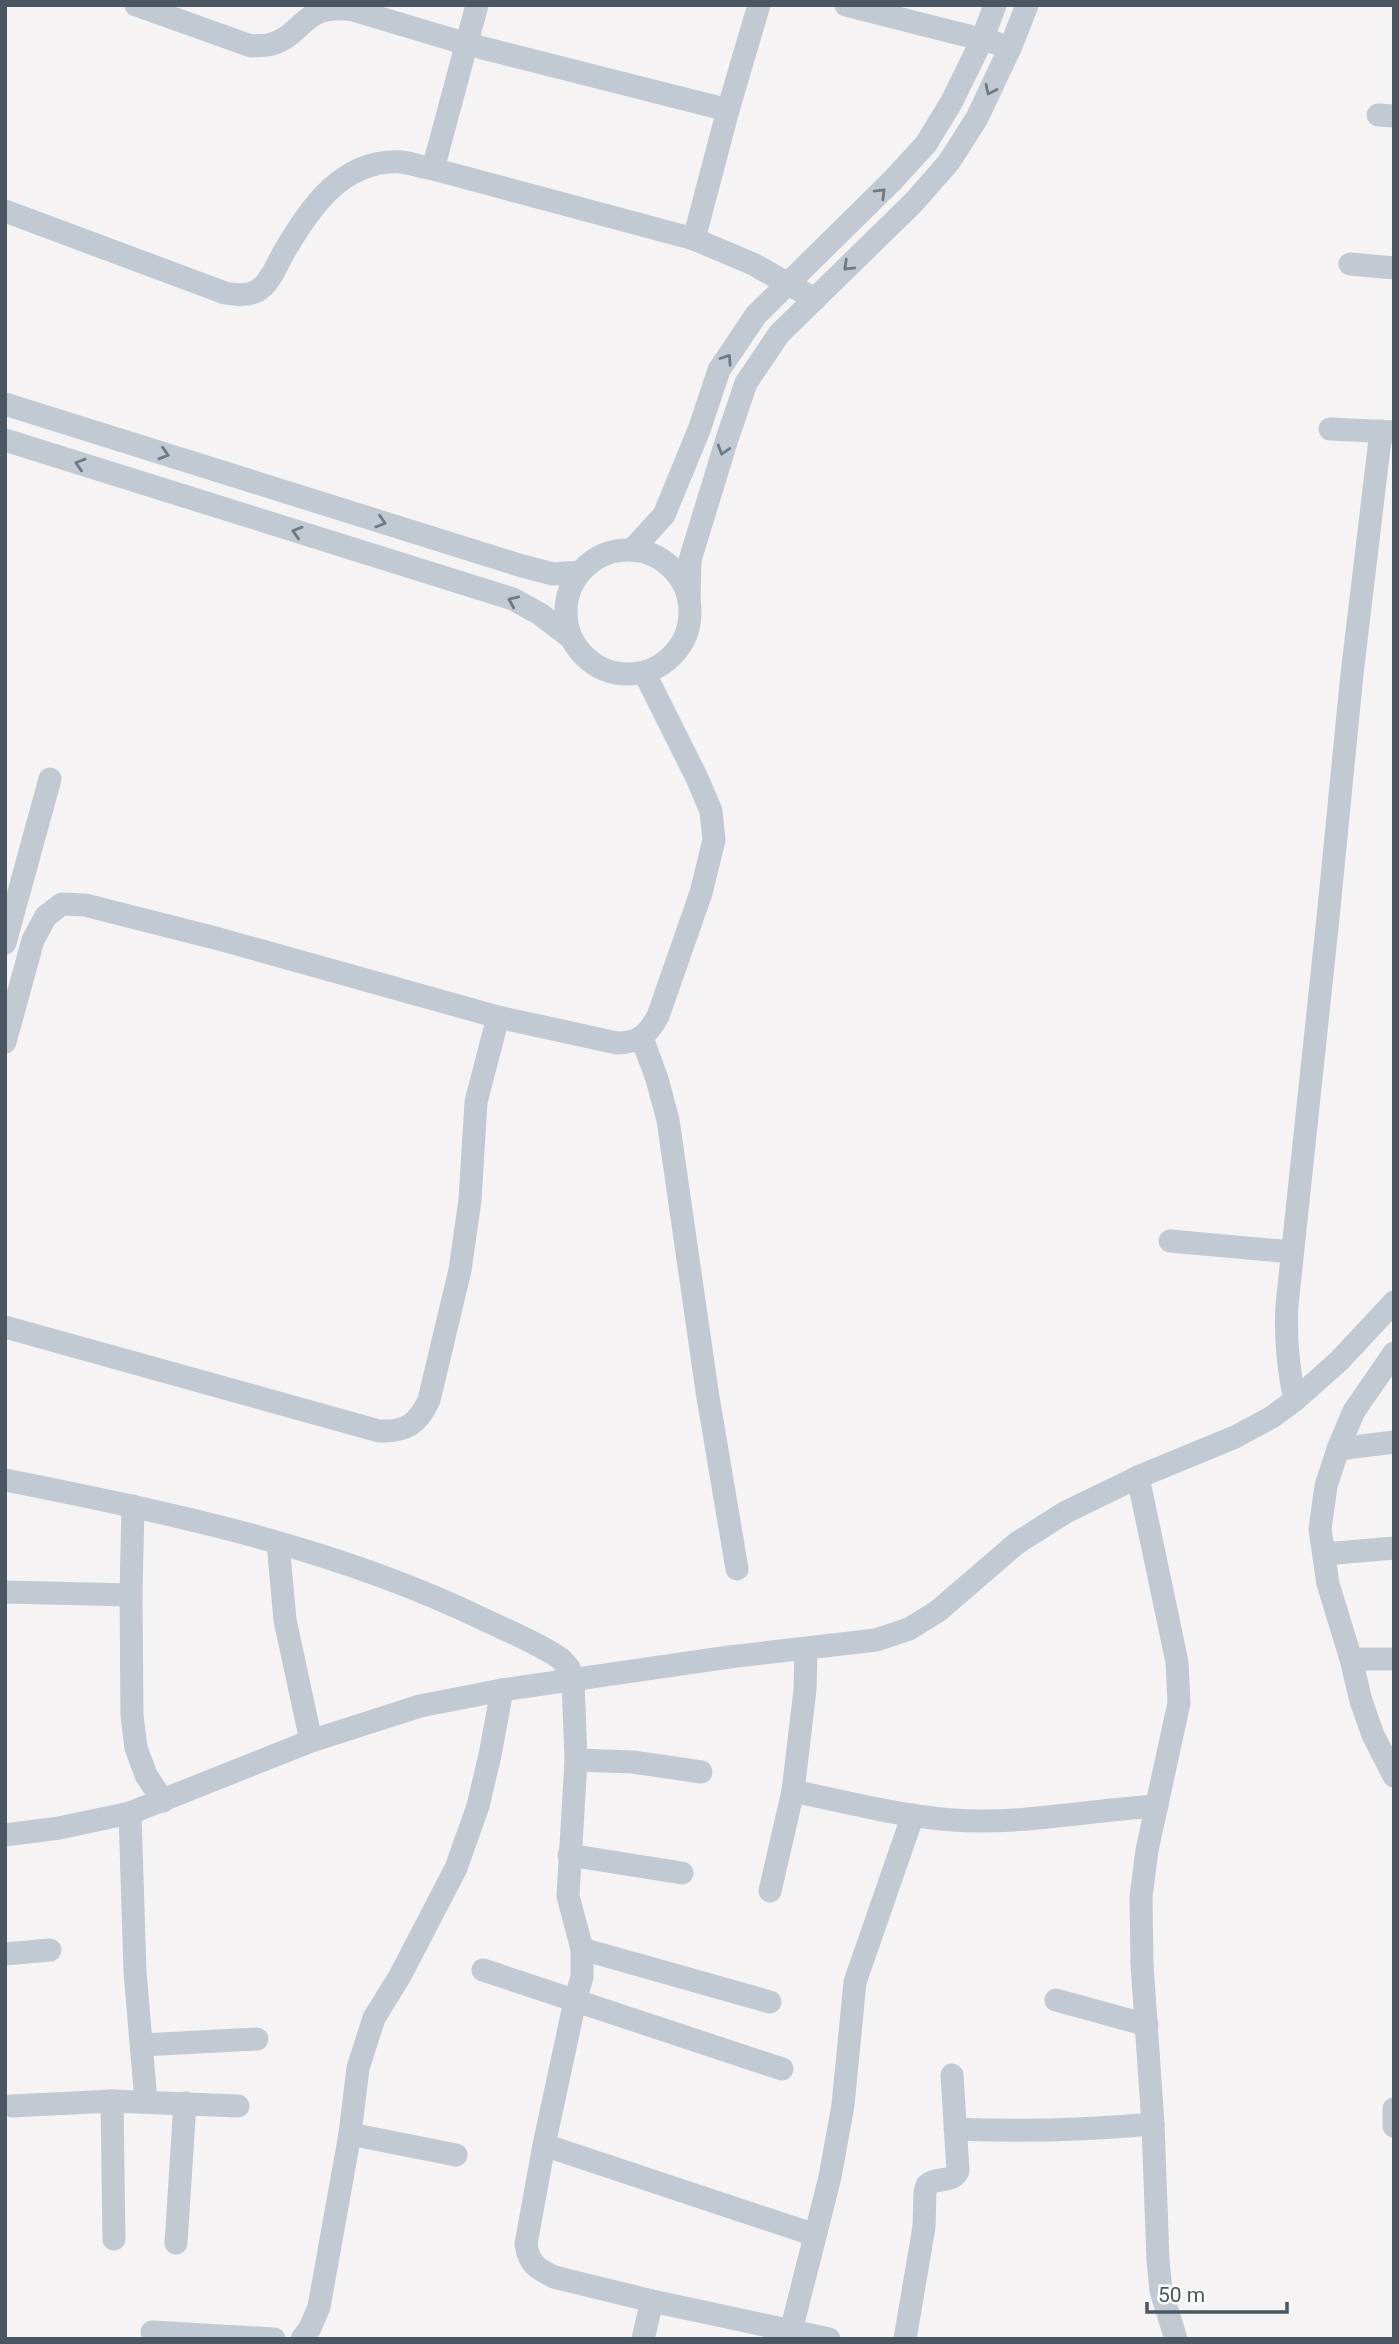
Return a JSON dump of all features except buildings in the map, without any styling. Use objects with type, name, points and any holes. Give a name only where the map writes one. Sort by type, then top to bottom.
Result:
[{"type":"street","points":[[136,5],[251,46],[268,45],[283,39],[307,18],[323,10],[353,10],[467,44],[728,110]]},
{"type":"street","points":[[433,169],[477,5]]},
{"type":"street","points":[[694,239],[759,5]]},
{"type":"street","points":[[846,5],[1012,46]]},
{"type":"street","points":[[632,550],[664,515],[699,430],[719,370],[756,315],[926,144],[951,103],[982,40],[995,5]]},
{"type":"street","points":[[689,600],[684,584],[671,566],[653,555],[632,550],[613,551],[593,560],[580,572],[569,591],[565,616],[570,637],[576,647],[591,663],[606,671],[627,675],[644,673],[663,663],[678,649],[688,629],[691,560],[746,383],[779,334],[914,202],[949,162],[977,118],[1012,46],[1027,5]]},
{"type":"street","points":[[5,211],[225,293],[242,296],[258,290],[269,278],[303,220],[323,195],[344,177],[369,166],[401,162],[694,239],[753,264],[815,299]]},
{"type":"street","points":[[1350,264],[1394,268]]},
{"type":"street","points":[[5,404],[522,566],[553,574],[580,572]]},
{"type":"street","points":[[1295,1400],[1285,1340],[1292,1252],[1352,674],[1388,431],[1330,429]]},
{"type":"street","points":[[5,440],[513,599],[540,614],[570,637]]},
{"type":"street","points":[[5,1042],[33,940],[46,916],[62,904],[85,905],[205,935],[498,1017],[617,1043],[630,1043],[642,1038],[652,1028],[658,1016],[701,892],[713,840],[711,811],[644,673]]},
{"type":"street","points":[[5,943],[50,779]]},
{"type":"street","points":[[5,1327],[379,1431],[394,1432],[410,1426],[422,1416],[429,1400],[460,1270],[470,1200],[477,1102],[498,1017]]},
{"type":"street","points":[[642,1038],[657,1079],[672,1145],[705,1378],[737,1569]]},
{"type":"street","points":[[1170,1241],[1292,1252]]},
{"type":"street","points":[[5,1835],[59,1828],[130,1813],[311,1741],[420,1706],[502,1690],[729,1657],[876,1640],[909,1629],[938,1611],[1017,1543],[1066,1512],[1139,1477],[1235,1437],[1272,1417],[1339,1361],[1394,1302]]},
{"type":"street","points":[[1394,1353],[1354,1411],[1338,1449],[1326,1486],[1320,1529],[1328,1584],[1361,1701],[1373,1735],[1394,1776]]},
{"type":"street","points":[[1338,1449],[1394,1443]]},
{"type":"street","points":[[1139,1477],[1177,1662],[1179,1703],[1141,1897],[1161,2291],[1176,2339]]},
{"type":"street","points":[[5,1480],[132,1506],[278,1543],[360,1568],[444,1601],[551,1652],[569,1668],[573,1680],[576,1760],[568,1896],[582,1949],[582,1977],[544,2145],[526,2244],[528,2258],[539,2269],[554,2277],[790,2335],[829,2339]]},
{"type":"street","points":[[132,1506],[132,1716],[136,1748],[146,1775],[163,1801]]},
{"type":"street","points":[[278,1543],[285,1620],[311,1741]]},
{"type":"street","points":[[1324,1554],[1394,1548]]},
{"type":"street","points":[[5,1592],[131,1595]]},
{"type":"street","points":[[770,1891],[793,1791],[803,1716],[806,1650]]},
{"type":"street","points":[[1351,1659],[1394,1659]]},
{"type":"street","points":[[302,2339],[320,2307],[350,2134],[358,2068],[374,2018],[400,1976],[456,1868],[478,1806],[502,1690]]},
{"type":"street","points":[[576,1760],[633,1762],[701,1772]]},
{"type":"street","points":[[793,1791],[913,1815],[953,1820],[1001,1821],[1157,1805]]},
{"type":"street","points":[[130,1813],[135,1972],[146,2101]]},
{"type":"street","points":[[790,2335],[830,2177],[841,2117],[855,1982],[913,1815]]},
{"type":"street","points":[[569,1855],[682,1873]]},
{"type":"street","points":[[582,1949],[770,2002]]},
{"type":"street","points":[[5,1954],[50,1950]]},
{"type":"street","points":[[484,1970],[782,2069]]},
{"type":"street","points":[[1056,2000],[1147,2025]]},
{"type":"street","points":[[142,2045],[257,2039]]},
{"type":"street","points":[[905,2339],[924,2227],[925,2192],[931,2181],[951,2179],[958,2171],[952,2075]]},
{"type":"street","points":[[112,2101],[114,2239]]},
{"type":"street","points":[[12,2106],[112,2101],[238,2106]]},
{"type":"street","points":[[176,2243],[185,2103]]},
{"type":"street","points":[[1394,2109],[1394,2126]]},
{"type":"street","points":[[955,2129],[1094,2130],[1153,2124]]},
{"type":"street","points":[[350,2134],[456,2155]]},
{"type":"street","points":[[544,2145],[815,2235]]},
{"type":"street","points":[[643,2339],[652,2301]]},
{"type":"street","points":[[152,2332],[274,2339]]}]
